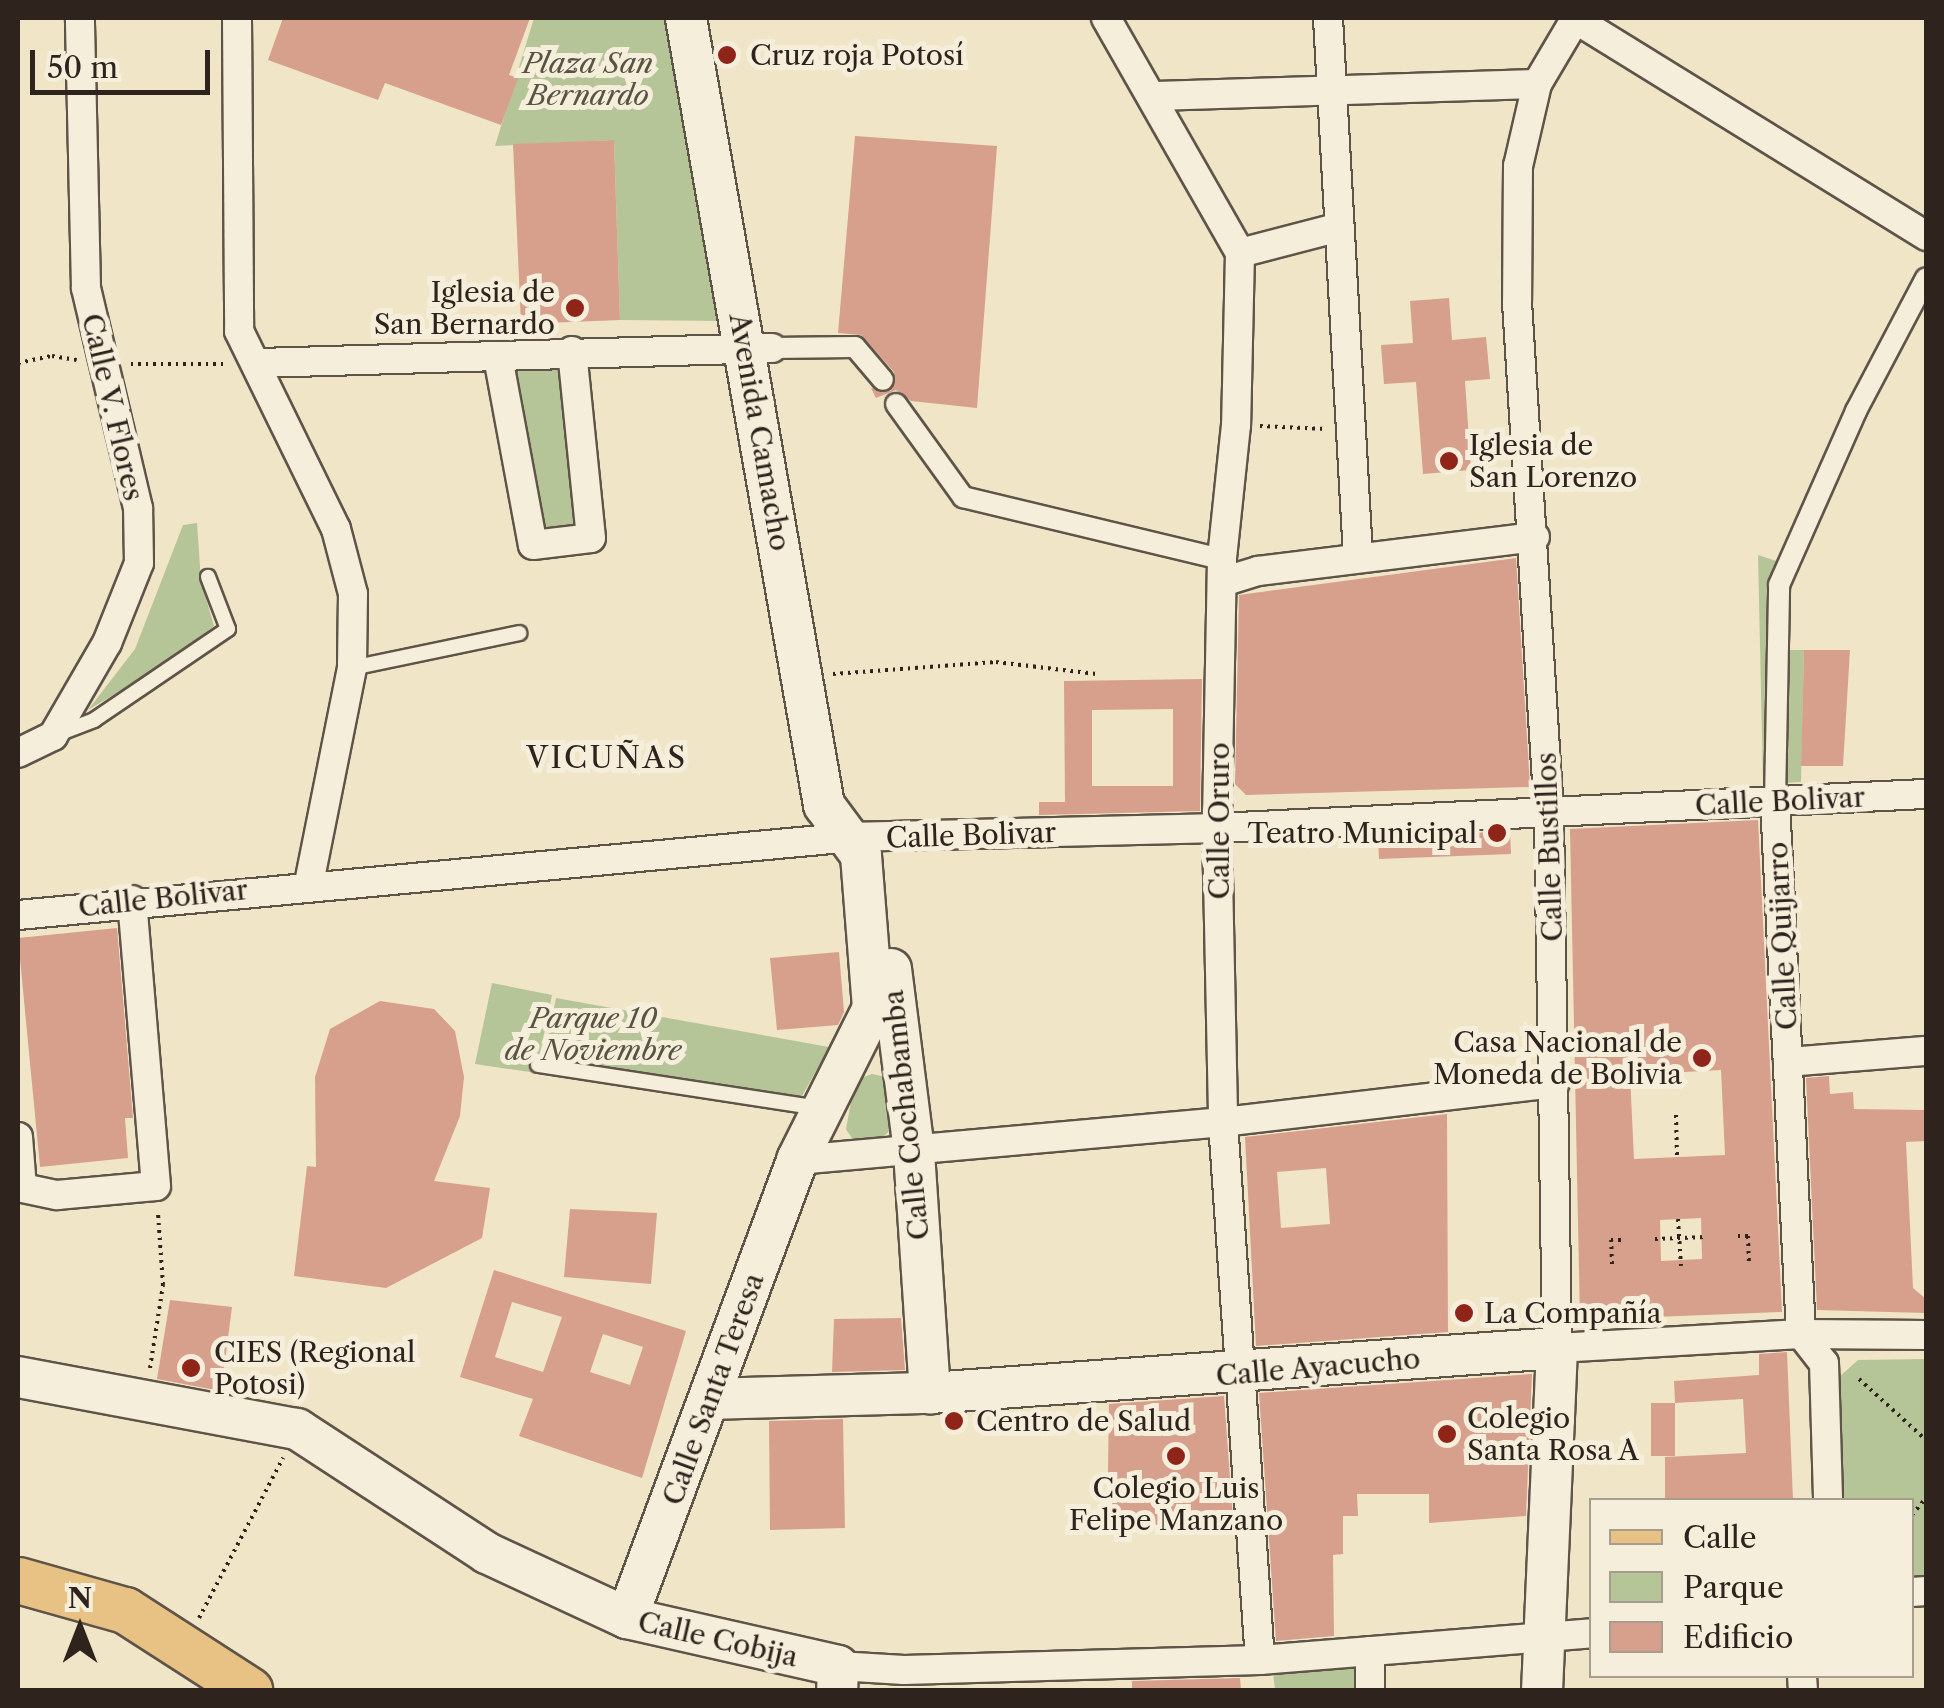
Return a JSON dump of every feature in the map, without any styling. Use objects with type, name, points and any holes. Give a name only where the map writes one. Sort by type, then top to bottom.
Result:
[{"type":"main road","name":"Avenida Camacho","points":[[686,18],[828,674],[850,804],[864,837]]},
{"type":"main road","name":"Avenida Camacho","points":[[710,18],[824,805],[864,837]]},
{"type":"main road","name":"Calle Cochabamba","points":[[798,1160],[873,1008],[861,854],[864,837]]},
{"type":"main road","name":"Calle Cochabamba","points":[[864,837],[900,1044],[914,1152],[930,1394]]},
{"type":"main road","name":"Calle Santa Teresa","points":[[627,1618],[798,1160]]},
{"type":"main road","name":"Calle Ayacucho","points":[[710,1399],[930,1394],[1244,1374],[1557,1348]]},
{"type":"main road","name":"Calle Bustillos","points":[[1542,1690],[1557,1348]]},
{"type":"main road","name":"Calle Cobija","points":[[18,1378],[297,1430],[487,1553],[627,1618],[838,1678]]},
{"type":"main road","points":[[18,1580],[125,1610],[249,1690]]},
{"type":"street","name":"Calle V. Flores","points":[[53,736],[107,643],[140,563],[138,508],[100,364],[86,288],[80,18]]},
{"type":"street","points":[[238,18],[239,331],[260,363],[336,530],[354,594],[352,668],[310,882]]},
{"type":"street","points":[[1106,18],[1154,96],[1240,253],[1336,228]]},
{"type":"street","points":[[1328,18],[1336,228],[1358,558]]},
{"type":"street","points":[[1576,18],[1926,236]]},
{"type":"street","name":"Calle Bustillos","points":[[1557,1348],[1550,813],[1536,538],[1517,282],[1518,166],[1537,84],[1576,18]]},
{"type":"street","points":[[1154,96],[1537,84]]},
{"type":"street","name":"Calle Oruro","points":[[1240,253],[1236,425],[1222,571],[1218,828],[1223,1122],[1244,1374],[1260,1660]]},
{"type":"street","name":"Calle Quijarro","points":[[1828,1498],[1824,1362],[1801,1334],[1775,801],[1779,586],[1856,410],[1926,278]]},
{"type":"street","points":[[260,363],[498,357],[572,351],[856,347],[883,380]]},
{"type":"street","points":[[498,357],[532,545],[591,538],[572,351]]},
{"type":"street","points":[[896,404],[963,497],[1222,571],[1536,538]]},
{"type":"street","points":[[18,753],[53,736]]},
{"type":"street","name":"Calle Bolivar","points":[[18,914],[310,882],[864,837],[1218,828],[1926,794]]},
{"type":"street","points":[[18,1138],[20,1187],[57,1195],[156,1186],[132,900]]},
{"type":"street","points":[[856,1042],[900,1044]]},
{"type":"street","points":[[1788,1062],[1926,1050]]},
{"type":"street","points":[[798,1160],[1223,1122],[1555,1083]]},
{"type":"street","name":"Calle Ayacucho","points":[[1557,1348],[1801,1334],[1926,1334]]},
{"type":"street","name":"Calle Cobija","points":[[838,1678],[904,1670],[1260,1660],[1589,1633]]},
{"type":"street","points":[[1370,1651],[1370,1690]]},
{"type":"lane","points":[[53,736],[94,720],[228,629],[208,577]]},
{"type":"lane","points":[[352,668],[518,633]]},
{"type":"lane","points":[[538,1065],[823,1109]]},
{"type":"path","points":[[18,363],[52,356],[100,364],[260,363]]},
{"type":"path","points":[[1236,425],[1349,430]]},
{"type":"path","points":[[828,674],[996,662],[1096,674]]},
{"type":"path","points":[[1676,1115],[1677,1157]]},
{"type":"path","points":[[145,1402],[163,1285],[156,1186]]},
{"type":"path","points":[[1678,1219],[1681,1266]]},
{"type":"path","points":[[1738,1236],[1748,1236],[1749,1261]]},
{"type":"path","points":[[1654,1239],[1706,1237]]},
{"type":"path","points":[[1612,1264],[1611,1240],[1624,1240]]},
{"type":"path","points":[[1859,1380],[1926,1440]]},
{"type":"path","points":[[182,1648],[297,1430]]},
{"type":"green space","name":"Plaza San Bernardo","points":[[534,18],[670,18],[722,321],[620,320],[614,140],[495,146]]},
{"type":"green space","points":[[561,365],[580,524],[536,529],[514,372]]},
{"type":"green space","points":[[197,523],[201,581],[214,626],[169,662],[88,710],[135,649],[183,525]]},
{"type":"green space","points":[[1758,555],[1791,566],[1782,650],[1804,650],[1801,782],[1763,784]]},
{"type":"green space","points":[[492,983],[552,995],[536,1073],[475,1064]]},
{"type":"green space","name":"Parque 10 de Noviembre","points":[[556,998],[829,1047],[801,1098],[544,1057]]},
{"type":"green space","points":[[872,1074],[891,1078],[901,1120],[882,1138],[853,1140],[846,1129],[855,1080]]},
{"type":"green space","points":[[1926,1359],[1926,1578],[1914,1579],[1914,1498],[1843,1498],[1838,1378],[1858,1360]]},
{"type":"green space","points":[[1372,1661],[1372,1690],[1275,1690],[1273,1672]]},
{"type":"building","points":[[283,18],[530,18],[509,75],[518,78],[501,125],[385,83],[378,100],[268,60]]},
{"type":"building","points":[[855,136],[997,146],[977,408],[911,401],[896,390],[876,398],[871,388],[891,391],[894,372],[861,335],[838,333]]},
{"type":"building","points":[[614,140],[620,320],[521,324],[513,144]]},
{"type":"building","points":[[1449,298],[1452,340],[1486,337],[1490,379],[1465,381],[1471,470],[1423,474],[1416,382],[1384,384],[1381,345],[1413,343],[1410,301]]},
{"type":"building","points":[[1516,558],[1530,787],[1246,795],[1235,784],[1239,595]]},
{"type":"building","points":[[1804,650],[1850,650],[1843,766],[1801,766]]},
{"type":"building","points":[[1202,679],[1200,811],[1039,815],[1039,802],[1065,802],[1064,681]],"holes":[[[1173,709],[1173,786],[1092,786],[1092,710]]]},
{"type":"building","name":"Casa Nacional de Moneda de Bolivia","points":[[1758,820],[1782,1312],[1580,1320],[1570,829]],"holes":[[[1721,1070],[1725,1155],[1634,1159],[1630,1075]],[[1701,1218],[1702,1259],[1661,1261],[1660,1220]]]},
{"type":"building","points":[[1510,831],[1511,854],[1379,859],[1378,838]]},
{"type":"building","points":[[117,928],[133,1118],[125,1118],[128,1158],[40,1167],[18,938]]},
{"type":"building","points":[[839,952],[844,1012],[838,1025],[777,1030],[770,958]]},
{"type":"building","points":[[380,1001],[434,1009],[455,1031],[464,1077],[460,1116],[434,1181],[490,1188],[482,1238],[386,1288],[294,1276],[307,1166],[316,1167],[315,1077],[330,1029]]},
{"type":"building","points":[[1829,1076],[1830,1094],[1853,1092],[1854,1109],[1926,1110],[1926,1141],[1906,1142],[1913,1288],[1926,1299],[1926,1313],[1817,1310],[1806,1078]]},
{"type":"building","points":[[1447,1114],[1448,1332],[1256,1346],[1245,1137]],"holes":[[[1326,1168],[1330,1224],[1281,1228],[1277,1172]]]},
{"type":"building","points":[[570,1209],[657,1213],[651,1284],[564,1277]]},
{"type":"building","points":[[494,1270],[686,1331],[642,1478],[519,1436],[533,1399],[460,1377]],"holes":[[[512,1302],[562,1317],[543,1372],[495,1357]],[[603,1334],[643,1347],[630,1385],[590,1372]]]},
{"type":"building","name":"CIES (Regional Potosi)","points":[[170,1300],[232,1307],[221,1391],[157,1379]]},
{"type":"building","points":[[901,1318],[905,1370],[832,1372],[834,1319]]},
{"type":"building","points":[[1787,1352],[1793,1498],[1665,1498],[1665,1457],[1746,1453],[1743,1399],[1675,1403],[1674,1381],[1759,1375],[1759,1354]]},
{"type":"building","points":[[1532,1374],[1526,1516],[1429,1523],[1429,1494],[1357,1494],[1358,1516],[1343,1516],[1343,1554],[1333,1555],[1334,1636],[1276,1641],[1259,1393]]},
{"type":"building","name":"Colegio Luis Felipe Manzano","points":[[1224,1396],[1233,1520],[1107,1530],[1109,1404]]},
{"type":"building","points":[[1651,1403],[1675,1403],[1675,1456],[1651,1456]]},
{"type":"building","points":[[843,1419],[845,1528],[770,1530],[769,1421]]},
{"type":"building","points":[[1240,1678],[1241,1690],[1132,1690],[1132,1681]]},
{"type":"place","name":"Cruz roja Potosí","points":[[727,55]]},
{"type":"place","name":"Iglesia de San Bernardo","points":[[575,308]]},
{"type":"place","name":"Iglesia de San Lorenzo","points":[[1449,461]]},
{"type":"place","name":"Teatro Municipal","points":[[1497,833]]},
{"type":"place","name":"Casa Nacional de Moneda de Bolivia","points":[[1702,1058]]},
{"type":"place","name":"La Compañía","points":[[1464,1313]]},
{"type":"place","name":"CIES (Regional Potosi)","points":[[191,1368]]},
{"type":"place","name":"Centro de Salud","points":[[954,1421]]},
{"type":"place","name":"Colegio Santa Rosa A","points":[[1447,1434]]},
{"type":"place","name":"Colegio Luis Felipe Manzano","points":[[1176,1456]]},
{"type":"district","name":"VICUÑAS","points":[[607,758]]}]
